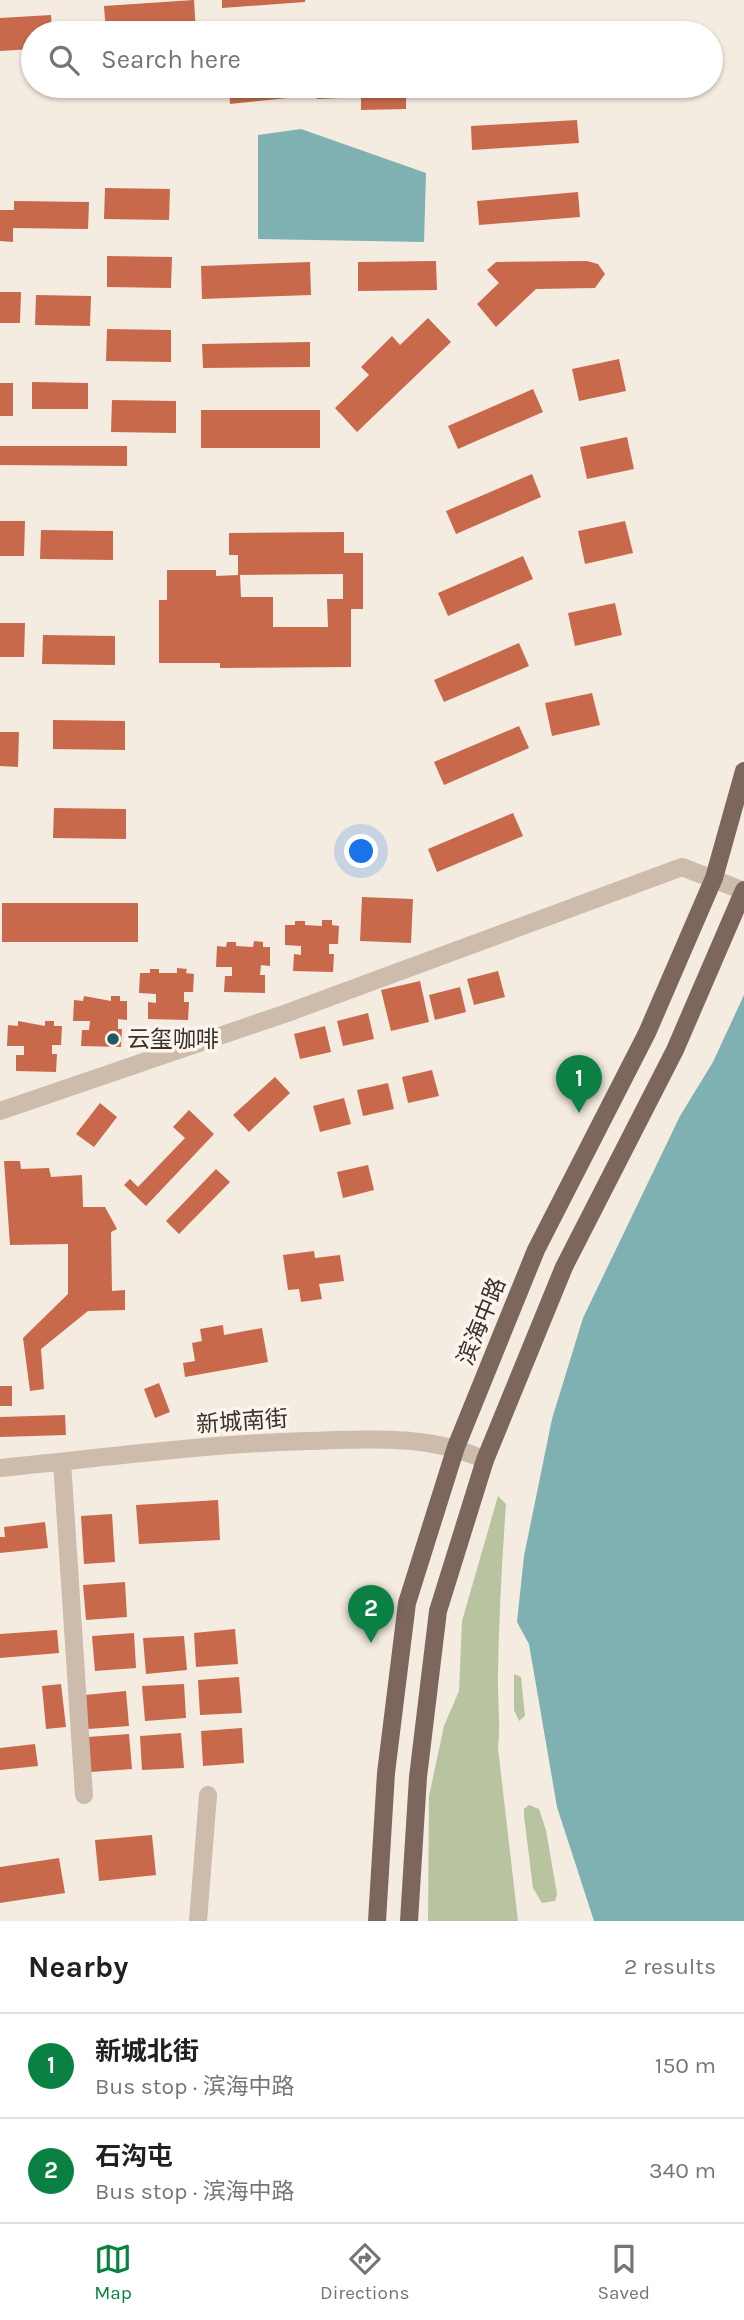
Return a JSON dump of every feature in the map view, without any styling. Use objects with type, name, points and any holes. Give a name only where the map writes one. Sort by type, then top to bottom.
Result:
[{"type":"main road","name":"滨海中路","points":[[377,1921],[386,1773],[407,1603],[456,1447],[536,1250],[647,1033],[714,878],[744,771]]},
{"type":"main road","points":[[409,1921],[418,1777],[438,1611],[485,1460],[564,1267],[674,1050],[744,890]]},
{"type":"street","points":[[0,1111],[287,1013],[682,867],[744,890]]},
{"type":"street","name":"新城南街","points":[[0,1468],[251,1443],[370,1439],[456,1447],[485,1460]]},
{"type":"street","points":[[62,1462],[84,1795]]},
{"type":"street","points":[[198,1921],[208,1795]]},
{"type":"green space","points":[[498,1496],[506,1504],[499,1630],[498,1748],[518,1921],[428,1921],[429,1796],[444,1726],[459,1691],[462,1621]]},
{"type":"green space","points":[[514,1674],[521,1677],[525,1716],[519,1721],[514,1710]]},
{"type":"green space","points":[[529,1805],[539,1809],[546,1830],[557,1894],[555,1901],[542,1903],[533,1888],[524,1816],[524,1809]]},
{"type":"water","points":[[301,129],[426,173],[424,242],[258,239],[258,135]]},
{"type":"water","points":[[744,995],[744,1921],[594,1921],[557,1807],[529,1644],[517,1622],[524,1556],[552,1419],[583,1318],[680,1116],[713,1062]]},
{"type":"building","points":[[194,0],[195,21],[105,21],[104,6]]},
{"type":"building","points":[[222,0],[305,0],[305,2],[222,8]]},
{"type":"building","points":[[51,15],[51,21],[21,21],[21,50],[0,51],[0,18]]},
{"type":"building","points":[[230,98],[287,98],[230,104]]},
{"type":"building","points":[[361,98],[406,98],[406,109],[361,110]]},
{"type":"building","points":[[577,120],[579,143],[472,150],[471,126]]},
{"type":"building","points":[[105,188],[170,189],[169,220],[104,219]]},
{"type":"building","points":[[578,192],[580,217],[479,225],[477,201]]},
{"type":"building","points":[[14,201],[89,202],[88,229],[13,228],[13,242],[0,241],[0,210],[14,210]]},
{"type":"building","points":[[107,256],[172,257],[171,288],[107,287]]},
{"type":"building","points":[[436,261],[437,290],[358,291],[358,262]]},
{"type":"building","points":[[587,261],[598,264],[605,274],[595,288],[536,289],[496,327],[477,304],[499,283],[487,270],[496,262]]},
{"type":"building","points":[[310,262],[311,295],[202,299],[201,266]]},
{"type":"building","points":[[0,292],[21,292],[20,323],[0,323]]},
{"type":"building","points":[[36,295],[91,296],[90,326],[35,325]]},
{"type":"building","points":[[428,318],[451,342],[357,432],[335,408],[369,375],[361,367],[392,336],[400,345]]},
{"type":"building","points":[[107,329],[171,330],[171,362],[106,361]]},
{"type":"building","points":[[310,342],[310,367],[203,368],[202,344]]},
{"type":"building","points":[[619,359],[626,391],[579,401],[572,369]]},
{"type":"building","points":[[32,382],[88,383],[88,409],[32,409]]},
{"type":"building","points":[[0,383],[13,383],[13,416],[0,416]]},
{"type":"building","points":[[533,389],[543,412],[458,449],[448,426]]},
{"type":"building","points":[[112,400],[176,401],[176,433],[111,432]]},
{"type":"building","points":[[201,410],[320,410],[320,448],[201,448]]},
{"type":"building","points":[[627,437],[634,469],[587,479],[580,447]]},
{"type":"building","points":[[0,446],[127,446],[127,466],[0,465]]},
{"type":"building","points":[[532,474],[541,497],[456,534],[446,511]]},
{"type":"building","points":[[0,521],[25,521],[24,556],[0,556]]},
{"type":"building","points":[[625,521],[633,553],[585,564],[578,531]]},
{"type":"building","points":[[41,530],[113,531],[113,560],[40,559]]},
{"type":"building","points":[[344,532],[344,553],[363,553],[363,609],[351,609],[351,667],[220,668],[220,663],[159,663],[159,600],[167,600],[167,570],[216,570],[216,576],[238,575],[238,555],[229,555],[229,533]],"holes":[[[343,574],[343,599],[327,599],[328,627],[273,627],[273,597],[241,597],[240,575]]]},
{"type":"building","points":[[523,556],[533,579],[448,616],[438,593]]},
{"type":"building","points":[[615,603],[622,635],[575,646],[568,613]]},
{"type":"building","points":[[0,623],[25,623],[24,657],[0,657]]},
{"type":"building","points":[[43,635],[115,636],[115,665],[42,664]]},
{"type":"building","points":[[519,643],[529,666],[444,702],[434,680]]},
{"type":"building","points":[[592,693],[600,725],[552,736],[545,703]]},
{"type":"building","points":[[53,720],[125,721],[125,750],[53,749]]},
{"type":"building","points":[[519,726],[529,748],[444,785],[434,762]]},
{"type":"building","points":[[0,732],[19,732],[18,767],[0,766]]},
{"type":"building","points":[[54,808],[126,809],[126,839],[53,838]]},
{"type":"building","points":[[513,813],[523,836],[437,872],[428,849]]},
{"type":"building","points":[[362,897],[413,899],[411,943],[360,941]]},
{"type":"building","points":[[2,903],[138,903],[138,942],[2,942]]},
{"type":"building","points":[[322,920],[332,920],[332,925],[339,926],[338,944],[329,944],[329,954],[334,954],[333,972],[293,971],[294,954],[301,955],[301,946],[285,945],[285,925],[305,921],[305,925],[322,926]]},
{"type":"building","points":[[254,941],[263,942],[263,947],[270,947],[270,966],[261,965],[260,975],[265,975],[265,993],[224,992],[225,976],[232,976],[232,967],[216,967],[217,946],[226,947],[227,942],[236,942],[236,946],[253,947]]},
{"type":"building","points":[[177,968],[187,969],[186,973],[194,974],[193,992],[184,992],[184,1002],[189,1002],[188,1020],[148,1019],[148,1002],[156,1003],[156,994],[139,993],[140,973],[159,969],[159,973],[177,973]]},
{"type":"building","points":[[498,971],[505,997],[474,1005],[467,979]]},
{"type":"building","points":[[420,981],[429,1022],[391,1031],[381,990]]},
{"type":"building","points":[[460,987],[466,1012],[435,1020],[429,995]]},
{"type":"building","points":[[84,996],[111,1001],[111,996],[120,996],[120,1001],[127,1001],[127,1020],[118,1019],[118,1029],[122,1029],[121,1047],[81,1046],[82,1030],[89,1030],[90,1021],[73,1021],[74,1000],[83,1001]]},
{"type":"building","points":[[368,1013],[374,1039],[343,1046],[337,1021]]},
{"type":"building","points":[[18,1021],[45,1026],[45,1021],[54,1021],[54,1026],[62,1026],[61,1045],[52,1045],[52,1054],[57,1054],[56,1072],[16,1071],[16,1055],[24,1055],[24,1046],[7,1046],[8,1025],[18,1026]]},
{"type":"building","points":[[325,1026],[331,1052],[300,1059],[294,1034]]},
{"type":"building","points":[[432,1070],[439,1096],[408,1103],[402,1077]]},
{"type":"building","points":[[275,1077],[290,1093],[249,1132],[233,1115]]},
{"type":"building","points":[[388,1083],[394,1109],[363,1116],[357,1090]]},
{"type":"building","points":[[344,1098],[351,1124],[320,1132],[313,1106]]},
{"type":"building","points":[[100,1103],[117,1117],[94,1147],[76,1134]]},
{"type":"building","points":[[189,1110],[214,1134],[146,1206],[124,1185],[130,1179],[138,1187],[185,1138],[173,1127]]},
{"type":"building","points":[[4,1161],[20,1161],[21,1169],[49,1168],[51,1177],[82,1175],[83,1207],[105,1207],[117,1229],[111,1232],[112,1291],[125,1290],[125,1310],[88,1311],[41,1349],[44,1389],[30,1391],[23,1338],[68,1294],[68,1244],[10,1245]]},
{"type":"building","points":[[368,1165],[374,1190],[343,1198],[337,1172]]},
{"type":"building","points":[[216,1169],[230,1182],[179,1234],[166,1221]]},
{"type":"building","points":[[314,1251],[315,1258],[340,1255],[344,1281],[319,1284],[322,1299],[301,1302],[299,1289],[288,1290],[283,1255]]},
{"type":"building","points":[[223,1325],[224,1335],[262,1328],[268,1362],[185,1377],[183,1363],[195,1361],[192,1343],[202,1341],[200,1329]]},
{"type":"building","points":[[159,1383],[170,1412],[155,1418],[144,1389]]},
{"type":"building","points":[[0,1386],[12,1386],[12,1406],[0,1406]]},
{"type":"building","points":[[65,1415],[66,1435],[0,1437],[0,1417]]},
{"type":"building","points":[[218,1500],[220,1540],[139,1544],[136,1505]]},
{"type":"building","points":[[112,1514],[115,1562],[84,1564],[81,1516]]},
{"type":"building","points":[[45,1522],[48,1548],[0,1553],[0,1537],[5,1537],[4,1527]]},
{"type":"building","points":[[125,1582],[127,1617],[86,1620],[83,1585]]},
{"type":"building","points":[[235,1629],[238,1664],[196,1667],[194,1633]]},
{"type":"building","points":[[57,1630],[59,1653],[0,1658],[0,1634]]},
{"type":"building","points":[[134,1633],[136,1668],[95,1671],[92,1636]]},
{"type":"building","points":[[184,1636],[187,1670],[146,1674],[143,1638]]},
{"type":"building","points":[[239,1677],[242,1713],[200,1715],[198,1680]]},
{"type":"building","points":[[61,1684],[66,1727],[46,1729],[42,1686]]},
{"type":"building","points":[[184,1684],[186,1718],[145,1721],[142,1686]]},
{"type":"building","points":[[126,1691],[129,1726],[88,1729],[85,1695]]},
{"type":"building","points":[[242,1728],[244,1763],[203,1766],[201,1731]]},
{"type":"building","points":[[181,1733],[184,1768],[142,1770],[140,1736]]},
{"type":"building","points":[[129,1734],[132,1769],[91,1772],[88,1737]]},
{"type":"building","points":[[35,1744],[38,1766],[0,1770],[0,1748]]},
{"type":"building","points":[[152,1835],[156,1875],[99,1881],[95,1840]]},
{"type":"building","points":[[59,1858],[65,1893],[0,1903],[0,1867]]},
{"type":"place","name":"云玺咖啡","points":[[113,1039]]},
{"type":"place","name":"新城北街","points":[[579,1113]]},
{"type":"place","name":"石沟屯","points":[[371,1643]]}]
